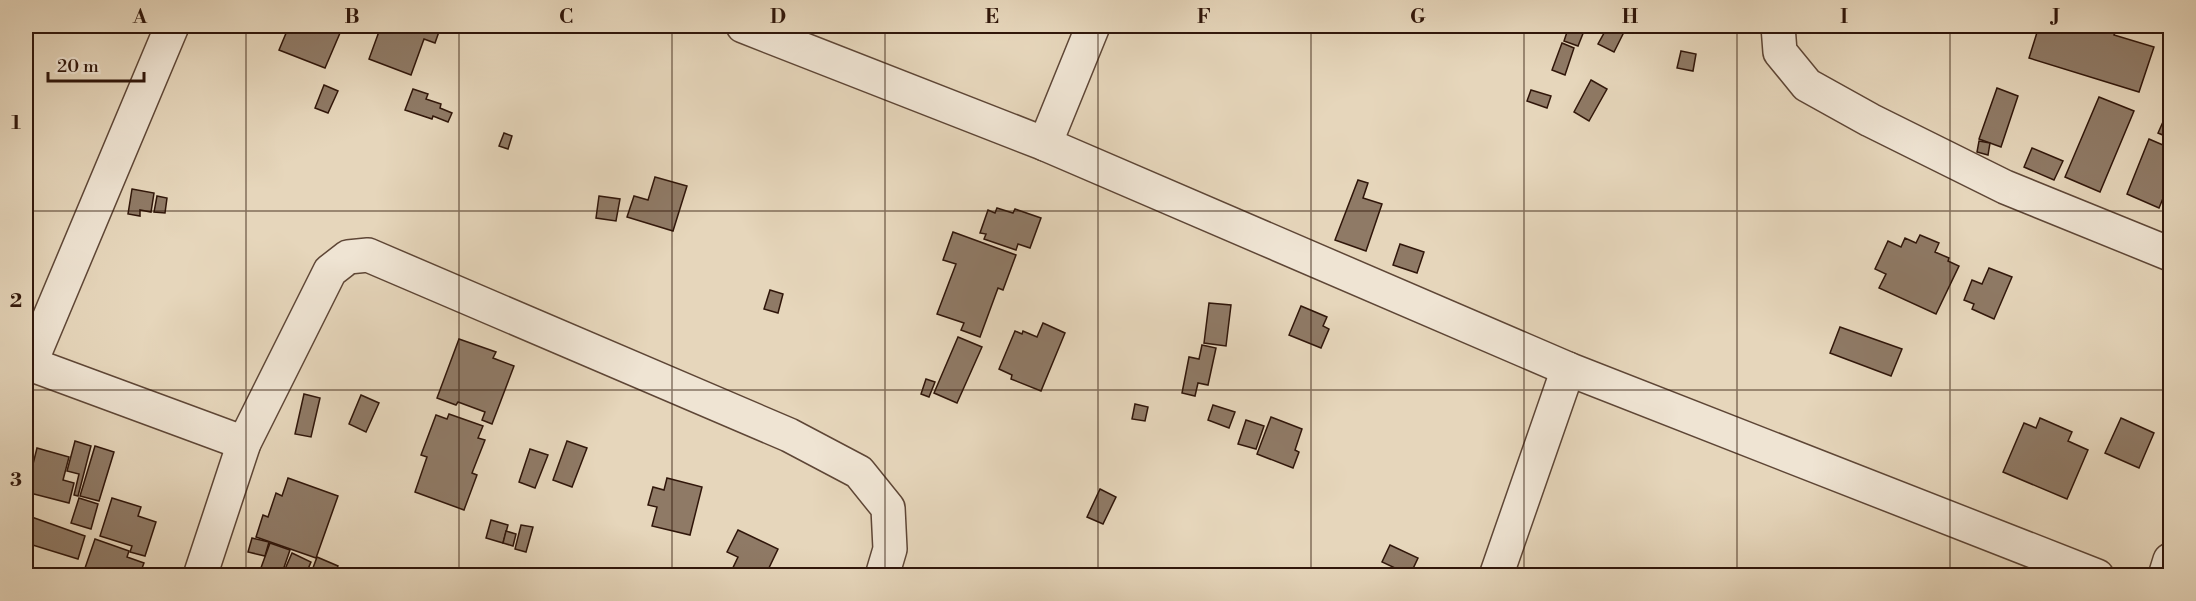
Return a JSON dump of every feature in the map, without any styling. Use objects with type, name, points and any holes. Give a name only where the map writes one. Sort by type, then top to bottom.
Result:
[{"type":"street","points":[[172,26],[28,363],[244,443]]},
{"type":"street","points":[[744,26],[1045,144],[1568,369],[2097,576]]},
{"type":"street","points":[[1045,144],[1093,26]]},
{"type":"street","points":[[1778,26],[1780,52],[1808,85],[1870,120],[2005,187],[2170,254]]},
{"type":"street","points":[[200,576],[244,443],[330,271],[348,257],[368,255],[789,435],[859,472],[888,508],[890,549],[882,576]]},
{"type":"street","points":[[1496,576],[1568,369]]},
{"type":"street","points":[[2164,576],[2170,560]]},
{"type":"building","points":[[234,26],[246,26],[244,33],[233,31]]},
{"type":"building","points":[[289,26],[343,26],[325,68],[279,50]]},
{"type":"building","points":[[381,26],[441,26],[435,43],[424,39],[411,75],[369,59]]},
{"type":"building","points":[[1217,26],[1232,26],[1230,30]]},
{"type":"building","points":[[1569,26],[1586,26],[1578,46],[1564,41]]},
{"type":"building","points":[[1608,26],[1627,26],[1614,52],[1598,44]]},
{"type":"building","points":[[2039,26],[2085,28],[2086,26],[2116,26],[2114,35],[2154,47],[2139,92],[2029,58]]},
{"type":"building","points":[[1562,43],[1574,48],[1565,75],[1552,70]]},
{"type":"building","points":[[1681,51],[1696,54],[1693,71],[1677,68]]},
{"type":"building","points":[[1591,80],[1607,89],[1589,121],[1574,112]]},
{"type":"building","points":[[324,85],[338,91],[328,113],[315,108]]},
{"type":"building","points":[[1997,88],[2018,96],[2001,147],[1979,139]]},
{"type":"building","points":[[413,89],[428,94],[426,99],[441,104],[440,108],[452,113],[448,122],[405,110]]},
{"type":"building","points":[[1531,90],[1551,96],[1547,108],[1527,101]]},
{"type":"building","points":[[2099,97],[2134,111],[2100,192],[2065,177]]},
{"type":"building","points":[[2170,106],[2170,138],[2158,133]]},
{"type":"building","points":[[504,133],[512,136],[508,149],[499,146]]},
{"type":"building","points":[[2149,139],[2170,148],[2170,198],[2164,196],[2159,208],[2127,194]]},
{"type":"building","points":[[1979,141],[1990,143],[1988,155],[1977,152]]},
{"type":"building","points":[[2032,148],[2063,161],[2054,180],[2024,167]]},
{"type":"building","points":[[655,177],[687,186],[673,231],[627,217],[634,196],[648,200]]},
{"type":"building","points":[[1358,180],[1368,183],[1363,198],[1382,204],[1366,251],[1335,240]]},
{"type":"building","points":[[132,189],[154,193],[151,212],[140,210],[140,216],[128,214]]},
{"type":"building","points":[[157,196],[167,198],[165,213],[154,212]]},
{"type":"building","points":[[599,196],[620,199],[616,221],[596,218]]},
{"type":"building","points":[[997,208],[1013,213],[1015,209],[1041,218],[1030,248],[1018,244],[1016,250],[984,239],[986,234],[980,233],[988,210],[995,213]]},
{"type":"building","points":[[953,232],[1016,255],[1003,290],[998,288],[980,337],[961,330],[964,323],[937,314],[956,264],[943,260]]},
{"type":"building","points":[[1920,235],[1939,243],[1935,252],[1949,258],[1948,261],[1959,266],[1936,314],[1879,288],[1886,274],[1875,269],[1888,241],[1901,247],[1905,238],[1916,243]]},
{"type":"building","points":[[1400,244],[1424,252],[1417,273],[1393,265]]},
{"type":"building","points":[[1989,268],[2012,277],[1994,319],[1972,309],[1974,304],[1964,300],[1972,280],[1982,284]]},
{"type":"building","points":[[770,290],[783,294],[778,313],[764,309]]},
{"type":"building","points":[[1209,303],[1231,305],[1226,346],[1204,343]]},
{"type":"building","points":[[1301,306],[1327,317],[1323,326],[1329,329],[1321,348],[1289,335]]},
{"type":"building","points":[[1043,323],[1065,333],[1041,391],[1011,379],[1012,375],[999,369],[1015,331],[1022,334],[1023,331],[1037,337]]},
{"type":"building","points":[[1840,327],[1902,349],[1891,376],[1830,353]]},
{"type":"building","points":[[958,337],[982,347],[957,403],[934,393]]},
{"type":"building","points":[[459,339],[496,352],[493,358],[514,366],[492,424],[482,420],[485,412],[458,402],[456,405],[437,398]]},
{"type":"building","points":[[1202,345],[1216,348],[1208,385],[1198,383],[1195,396],[1182,393],[1189,357],[1199,359]]},
{"type":"building","points":[[926,379],[935,382],[929,397],[921,394]]},
{"type":"building","points":[[304,394],[320,398],[311,437],[295,434]]},
{"type":"building","points":[[361,395],[379,403],[366,432],[349,424]]},
{"type":"building","points":[[1135,404],[1148,407],[1145,421],[1132,419]]},
{"type":"building","points":[[1213,405],[1235,412],[1229,428],[1208,420]]},
{"type":"building","points":[[449,414],[483,426],[478,438],[485,440],[472,473],[477,475],[464,510],[415,492],[427,457],[421,455],[436,415],[447,419]]},
{"type":"building","points":[[1271,417],[1302,429],[1295,450],[1299,452],[1293,468],[1257,454]]},
{"type":"building","points":[[2040,418],[2072,432],[2068,441],[2088,450],[2067,499],[2003,472],[2024,423],[2036,428]]},
{"type":"building","points":[[2121,418],[2154,433],[2139,468],[2105,453]]},
{"type":"building","points":[[1246,420],[1264,426],[1256,449],[1238,444]]},
{"type":"building","points":[[75,441],[91,446],[78,496],[74,495],[79,474],[67,471]]},
{"type":"building","points":[[567,441],[587,448],[572,487],[553,480]]},
{"type":"building","points":[[95,446],[114,452],[99,501],[80,496]]},
{"type":"building","points":[[37,448],[69,457],[63,480],[74,483],[69,503],[26,492]]},
{"type":"building","points":[[530,449],[548,455],[535,488],[519,482]]},
{"type":"building","points":[[288,478],[338,496],[316,558],[256,537],[263,515],[268,517],[276,493],[282,496]]},
{"type":"building","points":[[667,478],[702,487],[690,535],[652,526],[657,507],[648,505],[653,487],[664,490]]},
{"type":"building","points":[[1100,489],[1116,497],[1103,524],[1087,517]]},
{"type":"building","points":[[79,498],[98,504],[91,529],[71,523]]},
{"type":"building","points":[[112,498],[141,507],[138,516],[156,522],[145,556],[130,552],[132,546],[100,536]]},
{"type":"building","points":[[26,515],[85,536],[78,559],[26,543]]},
{"type":"building","points":[[491,520],[508,525],[503,543],[486,538]]},
{"type":"building","points":[[521,525],[533,527],[526,552],[515,549]]},
{"type":"building","points":[[738,530],[778,549],[766,574],[760,571],[758,576],[729,576],[738,557],[727,552]]},
{"type":"building","points":[[506,531],[516,534],[513,546],[503,543]]},
{"type":"building","points":[[252,538],[269,542],[265,556],[248,552]]},
{"type":"building","points":[[95,539],[129,551],[127,557],[144,563],[139,576],[97,576],[84,571]]},
{"type":"building","points":[[270,543],[290,550],[281,576],[258,576]]},
{"type":"building","points":[[1390,545],[1418,558],[1410,575],[1382,562]]},
{"type":"building","points":[[292,553],[311,562],[305,576],[282,576]]},
{"type":"building","points":[[317,557],[338,566],[334,576],[310,576]]}]
